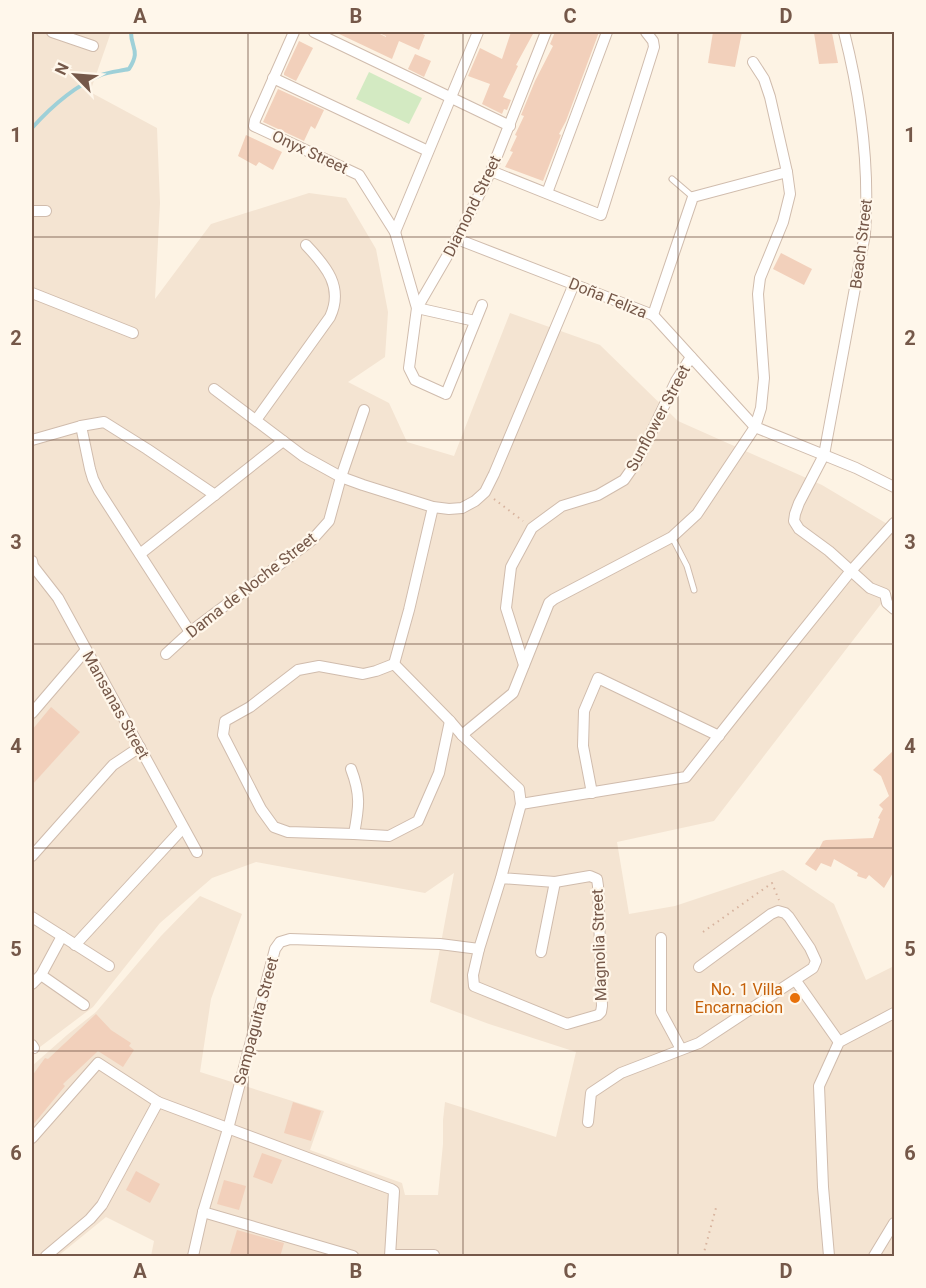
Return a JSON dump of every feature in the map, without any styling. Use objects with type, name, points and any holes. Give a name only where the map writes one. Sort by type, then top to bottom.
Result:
[{"type":"street","points":[[52,32],[93,46]]},
{"type":"street","name":"Onyx Street","points":[[294,32],[254,126],[359,175],[395,232],[417,308]]},
{"type":"street","points":[[314,32],[510,126]]},
{"type":"street","points":[[395,232],[477,34],[465,32]]},
{"type":"street","name":"Diamond Street","points":[[475,321],[446,394],[414,380],[409,368],[417,308],[457,239],[491,171],[546,32]]},
{"type":"street","points":[[547,194],[607,32]]},
{"type":"street","points":[[491,171],[601,214],[654,47],[653,41],[646,32]]},
{"type":"street","name":"Beach Street","points":[[844,32],[864,130],[868,199],[865,234],[824,455],[799,503],[794,521],[799,529],[850,572]]},
{"type":"street","points":[[462,735],[513,693],[549,603],[672,537],[697,514],[755,427],[761,408],[764,378],[758,294],[760,278],[783,222],[790,194],[770,97],[764,79],[753,62]]},
{"type":"street","points":[[273,78],[428,151]]},
{"type":"street","points":[[653,315],[693,197],[787,172]]},
{"type":"street","points":[[32,211],[46,211]]},
{"type":"street","name":"Doña Feliza","points":[[457,239],[653,315],[755,427]]},
{"type":"street","points":[[256,420],[330,317],[335,306],[335,288],[330,277],[316,255],[306,245]]},
{"type":"street","points":[[214,388],[303,456],[341,477],[433,507],[462,508],[476,501],[485,492],[494,474],[574,284]]},
{"type":"street","points":[[32,292],[133,333]]},
{"type":"street","points":[[417,308],[475,321],[482,305]]},
{"type":"street","name":"Sunflower Street","points":[[524,665],[506,608],[511,567],[532,528],[562,506],[598,495],[624,480],[638,460],[675,381],[691,357]]},
{"type":"street","name":"Dama de Noche Street","points":[[166,654],[190,632],[312,540],[329,521],[364,410]]},
{"type":"street","points":[[32,440],[104,422],[215,495]]},
{"type":"street","points":[[81,426],[93,479],[190,632]]},
{"type":"street","points":[[755,427],[864,471],[894,487]]},
{"type":"street","points":[[140,554],[283,441]]},
{"type":"street","points":[[394,664],[433,507]]},
{"type":"street","points":[[521,804],[686,777],[850,572],[894,523]]},
{"type":"street","name":"Mansanas Street","points":[[32,565],[58,598],[197,852]]},
{"type":"street","points":[[850,572],[870,588],[885,594],[887,603],[894,609]]},
{"type":"street","points":[[32,713],[86,650]]},
{"type":"street","points":[[394,664],[462,735],[519,789],[521,804],[501,878]]},
{"type":"street","points":[[394,664],[363,674],[319,666],[298,670],[249,707],[225,721],[223,735],[261,809],[274,827],[288,832],[389,836],[418,821],[439,773],[450,721]]},
{"type":"street","points":[[592,794],[583,746],[584,711],[598,678],[719,736]]},
{"type":"street","points":[[32,855],[113,765],[140,747]]},
{"type":"street","points":[[351,770],[358,787],[359,808],[354,834]]},
{"type":"street","points":[[75,945],[183,828]]},
{"type":"street","name":"Magnolia Street","points":[[590,876],[597,879],[602,1006],[598,1015],[567,1024],[474,986],[473,975],[479,949],[501,878],[555,882],[590,876]]},
{"type":"street","points":[[541,952],[555,882]]},
{"type":"street","points":[[588,1122],[591,1093],[621,1073],[699,1043],[796,981],[813,968],[816,961],[810,948],[785,913],[778,911],[699,968]]},
{"type":"street","points":[[32,917],[109,966]]},
{"type":"street","points":[[32,984],[41,975],[62,936]]},
{"type":"street","points":[[661,938],[661,1012],[681,1049]]},
{"type":"street","name":"Sampaguita Street","points":[[193,1257],[203,1212],[228,1129],[275,950],[280,942],[290,939],[440,944],[479,949]]},
{"type":"street","points":[[41,975],[84,1005]]},
{"type":"street","points":[[796,981],[839,1042]]},
{"type":"street","points":[[829,1257],[823,1187],[819,1086],[839,1042],[894,1013]]},
{"type":"street","points":[[32,1138],[98,1063],[158,1102],[391,1189],[394,1191],[391,1256],[434,1255]]},
{"type":"street","points":[[46,1257],[90,1220],[102,1205],[158,1102]]},
{"type":"street","points":[[203,1212],[353,1257]]},
{"type":"street","points":[[874,1257],[894,1223]]},
{"type":"lane","points":[[672,179],[693,197]]},
{"type":"lane","points":[[672,537],[687,566],[694,590]]},
{"type":"path","points":[[485,492],[532,528]]},
{"type":"path","points":[[703,932],[772,883],[785,913]]},
{"type":"path","points":[[703,1257],[717,1204]]},
{"type":"shaded area","points":[[32,32],[111,32],[90,92],[157,128],[160,203],[155,299],[211,224],[309,193],[346,198],[376,249],[388,312],[385,357],[348,382],[389,403],[407,442],[454,456],[510,313],[600,345],[678,421],[822,485],[894,528],[894,587],[714,821],[617,842],[629,914],[675,906],[783,870],[834,904],[866,980],[894,966],[894,1256],[151,1256],[154,1241],[106,1217],[58,1256],[32,1256],[32,1066],[96,1012],[161,936],[200,896],[242,914],[211,999],[200,1072],[324,1111],[310,1150],[402,1183],[405,1195],[438,1195],[445,1102],[556,1137],[576,1052],[430,1002],[454,873],[425,893],[256,862],[212,878],[160,923],[93,1007],[32,1053]]},
{"type":"green space","points":[[369,72],[422,98],[409,124],[356,99]]},
{"type":"building","points":[[335,32],[376,32],[418,32],[425,35],[419,50],[399,41],[392,59]]},
{"type":"building","points":[[511,32],[534,32],[516,65],[518,66],[503,97],[511,100],[507,110],[504,109],[502,114],[482,104],[490,84],[468,76],[480,48],[502,59]]},
{"type":"building","points":[[555,32],[599,32],[543,181],[505,167],[513,152],[510,151],[524,116],[521,115],[553,46],[550,44]]},
{"type":"building","points":[[713,32],[742,32],[735,67],[708,63]]},
{"type":"building","points":[[814,33],[832,33],[838,63],[819,64]]},
{"type":"building","points":[[299,41],[313,48],[296,81],[284,73]]},
{"type":"building","points":[[415,54],[431,61],[424,77],[408,69]]},
{"type":"building","points":[[278,89],[324,110],[315,129],[311,126],[304,141],[263,122]]},
{"type":"building","points":[[246,135],[282,152],[273,170],[259,162],[256,166],[238,156]]},
{"type":"building","points":[[781,253],[812,269],[804,285],[773,269]]},
{"type":"building","points":[[51,707],[80,732],[32,785],[32,730]]},
{"type":"building","points":[[894,750],[894,871],[884,888],[869,875],[866,879],[857,876],[858,873],[834,859],[831,867],[821,863],[816,871],[805,864],[823,841],[873,838],[883,809],[879,805],[889,796],[881,776],[873,770]]},
{"type":"building","points":[[96,1014],[111,1030],[131,1043],[129,1046],[134,1050],[123,1067],[98,1051],[63,1084],[65,1086],[32,1126],[32,1076],[45,1058],[48,1059]]},
{"type":"building","points":[[293,1102],[321,1111],[311,1141],[284,1133]]},
{"type":"building","points":[[262,1153],[282,1160],[272,1184],[253,1177]]},
{"type":"building","points":[[136,1171],[160,1184],[150,1203],[126,1190]]},
{"type":"building","points":[[224,1180],[246,1186],[239,1210],[217,1204]]},
{"type":"building","points":[[237,1230],[284,1243],[280,1257],[229,1257]]},
{"type":"waterway","points":[[32,128],[72,91],[101,75],[129,69],[135,53],[131,32]]},
{"type":"place","name":"No. 1 Villa Encarnacion","points":[[795,998]]}]
